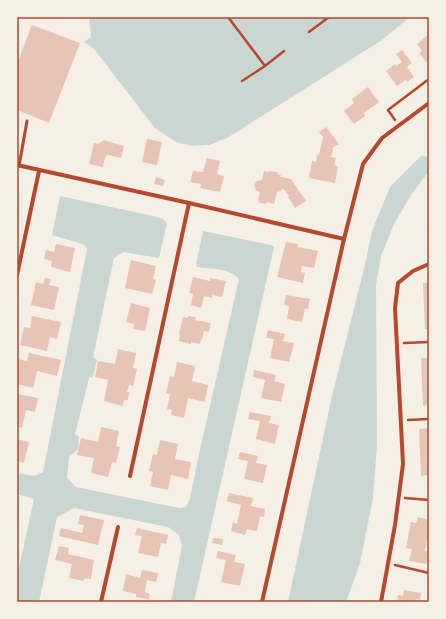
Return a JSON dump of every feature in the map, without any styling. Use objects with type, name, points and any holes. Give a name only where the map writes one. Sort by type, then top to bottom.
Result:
[{"type":"street","points":[[262,602],[344,239],[363,164],[382,138],[429,103]]},
{"type":"street","points":[[18,166],[189,203],[344,239]]},
{"type":"street","points":[[17,275],[38,170]]},
{"type":"street","points":[[130,476],[189,203]]},
{"type":"street","points":[[381,602],[399,497],[403,464],[395,308],[398,283],[413,271],[429,264]]},
{"type":"street","points":[[101,602],[118,527]]},
{"type":"lane","points":[[18,166],[27,121]]},
{"type":"path","points":[[228,17],[265,66]]},
{"type":"path","points":[[309,32],[327,18]]},
{"type":"path","points":[[242,81],[284,51]]},
{"type":"path","points":[[400,126],[388,110],[429,79]]},
{"type":"path","points":[[397,343],[429,342]]},
{"type":"path","points":[[401,420],[429,420]]},
{"type":"path","points":[[399,497],[429,500]]},
{"type":"path","points":[[388,564],[429,573]]},
{"type":"shaded area","points":[[89,17],[410,17],[382,40],[227,138],[209,145],[192,146],[176,142],[155,128],[94,49],[84,42],[91,37]]},
{"type":"shaded area","points":[[422,155],[429,158],[429,171],[411,195],[394,224],[381,256],[376,285],[377,445],[373,498],[360,563],[346,602],[288,602],[332,396],[365,265],[372,231],[390,187]]},
{"type":"shaded area","points":[[60,196],[153,216],[163,219],[167,223],[159,258],[123,252],[114,258],[93,357],[97,360],[93,377],[89,378],[75,434],[79,437],[78,449],[69,457],[67,478],[76,487],[180,508],[186,507],[190,498],[239,279],[235,275],[225,271],[197,267],[196,264],[203,231],[271,245],[274,247],[194,602],[171,602],[182,546],[179,535],[168,527],[74,508],[57,517],[39,602],[17,602],[17,577],[34,499],[17,494],[17,473],[34,476],[43,472],[87,249],[85,245],[52,235]]},
{"type":"building","points":[[32,25],[80,43],[49,123],[17,110],[17,64]]},
{"type":"building","points":[[429,31],[429,63],[427,61],[426,62],[419,53],[422,51],[417,44],[428,35],[426,33]]},
{"type":"building","points":[[402,50],[412,63],[407,67],[414,77],[397,86],[386,71],[395,64],[396,66],[402,62],[396,54]]},
{"type":"building","points":[[368,87],[379,102],[364,113],[365,116],[354,124],[344,111],[354,103],[352,99]]},
{"type":"building","points":[[326,127],[339,144],[332,148],[333,150],[331,157],[336,158],[334,165],[338,167],[335,183],[309,178],[312,161],[316,162],[323,137],[319,132]]},
{"type":"building","points":[[147,139],[162,142],[157,165],[142,162]]},
{"type":"building","points":[[104,140],[124,146],[121,158],[108,155],[105,157],[103,167],[89,164],[94,143],[98,144]]},
{"type":"building","points":[[207,158],[220,161],[217,174],[224,176],[220,192],[200,188],[201,184],[190,182],[193,171],[203,172]]},
{"type":"building","points":[[264,171],[277,172],[277,174],[281,175],[280,177],[291,179],[306,201],[295,208],[288,197],[289,196],[284,189],[282,189],[281,191],[277,192],[274,204],[267,202],[265,204],[260,203],[258,200],[260,192],[256,191],[254,185],[257,181],[262,180]]},
{"type":"building","points":[[156,177],[165,180],[163,186],[154,184]]},
{"type":"building","points":[[286,242],[298,244],[298,247],[318,251],[314,268],[302,266],[301,272],[305,273],[303,283],[277,277]]},
{"type":"building","points":[[56,244],[75,248],[70,272],[51,267],[52,261],[44,259],[46,250],[54,252]]},
{"type":"building","points":[[131,260],[156,266],[153,279],[156,280],[152,294],[125,288]]},
{"type":"building","points":[[193,277],[210,281],[210,278],[226,281],[222,297],[212,295],[212,298],[204,296],[201,308],[191,305],[193,294],[189,293]]},
{"type":"building","points":[[45,278],[51,279],[49,285],[59,287],[54,310],[31,305],[36,282],[43,284]]},
{"type":"building","points":[[429,282],[429,329],[425,329],[423,283]]},
{"type":"building","points":[[286,295],[310,299],[308,309],[305,308],[302,322],[287,319],[289,306],[284,305]]},
{"type":"building","points":[[131,303],[150,308],[145,331],[133,329],[134,324],[126,322]]},
{"type":"building","points":[[32,316],[61,322],[57,339],[50,337],[47,351],[20,345],[24,327],[30,328]]},
{"type":"building","points":[[188,316],[196,317],[195,320],[211,323],[209,332],[204,331],[200,344],[191,342],[191,344],[179,341],[183,317],[188,318]]},
{"type":"building","points":[[268,330],[285,334],[283,341],[294,343],[289,362],[270,358],[274,339],[266,338]]},
{"type":"building","points":[[118,349],[136,353],[133,368],[137,369],[133,386],[129,385],[127,392],[132,393],[129,393],[128,400],[124,400],[123,406],[104,401],[108,380],[95,377],[98,361],[115,364]]},
{"type":"building","points":[[29,353],[61,360],[57,376],[37,371],[33,388],[17,384],[17,359],[27,361]]},
{"type":"building","points":[[421,358],[429,358],[429,405],[423,406]]},
{"type":"building","points":[[177,362],[195,366],[192,381],[208,385],[205,402],[188,398],[184,418],[171,415],[172,410],[167,409],[170,394],[166,393],[170,376],[174,377]]},
{"type":"building","points":[[254,370],[276,375],[274,381],[285,384],[281,402],[261,398],[265,380],[253,377]]},
{"type":"building","points":[[17,394],[38,398],[35,412],[26,410],[22,428],[17,426]]},
{"type":"building","points":[[250,412],[271,416],[269,423],[279,425],[275,444],[256,439],[260,421],[248,419]]},
{"type":"building","points":[[101,427],[119,431],[116,446],[120,447],[116,463],[112,462],[108,477],[91,473],[94,458],[77,455],[81,438],[98,442]]},
{"type":"building","points":[[429,428],[429,475],[421,476],[419,429]]},
{"type":"building","points":[[17,439],[29,442],[24,463],[17,461]]},
{"type":"building","points":[[160,440],[178,444],[175,459],[191,462],[188,479],[171,475],[168,490],[150,486],[153,472],[149,471],[153,454],[157,455]]},
{"type":"building","points":[[240,452],[258,456],[256,463],[267,465],[263,483],[244,479],[248,461],[238,459]]},
{"type":"building","points":[[229,493],[253,498],[251,506],[265,509],[264,517],[260,516],[257,531],[247,529],[245,535],[231,531],[233,522],[237,524],[241,505],[227,501]]},
{"type":"building","points":[[80,515],[104,520],[98,545],[59,536],[61,528],[82,533],[84,525],[78,524]]},
{"type":"building","points":[[418,517],[429,520],[429,531],[425,551],[429,552],[426,564],[409,561],[412,549],[406,548],[411,522],[416,523]]},
{"type":"building","points":[[137,528],[168,535],[166,544],[161,543],[158,557],[138,553],[142,536],[135,535]]},
{"type":"building","points":[[213,538],[223,539],[222,545],[212,543]]},
{"type":"building","points":[[59,546],[69,548],[68,554],[94,560],[91,579],[84,578],[84,581],[69,578],[72,564],[55,560]]},
{"type":"building","points":[[218,551],[236,555],[234,562],[245,564],[240,586],[221,582],[226,560],[216,558]]},
{"type":"building","points":[[142,570],[158,573],[156,582],[147,580],[145,592],[150,594],[149,599],[136,597],[136,594],[123,591],[126,574],[140,578]]},
{"type":"building","points":[[404,590],[421,593],[420,600],[416,599],[416,602],[397,602],[398,595],[403,596]]}]
